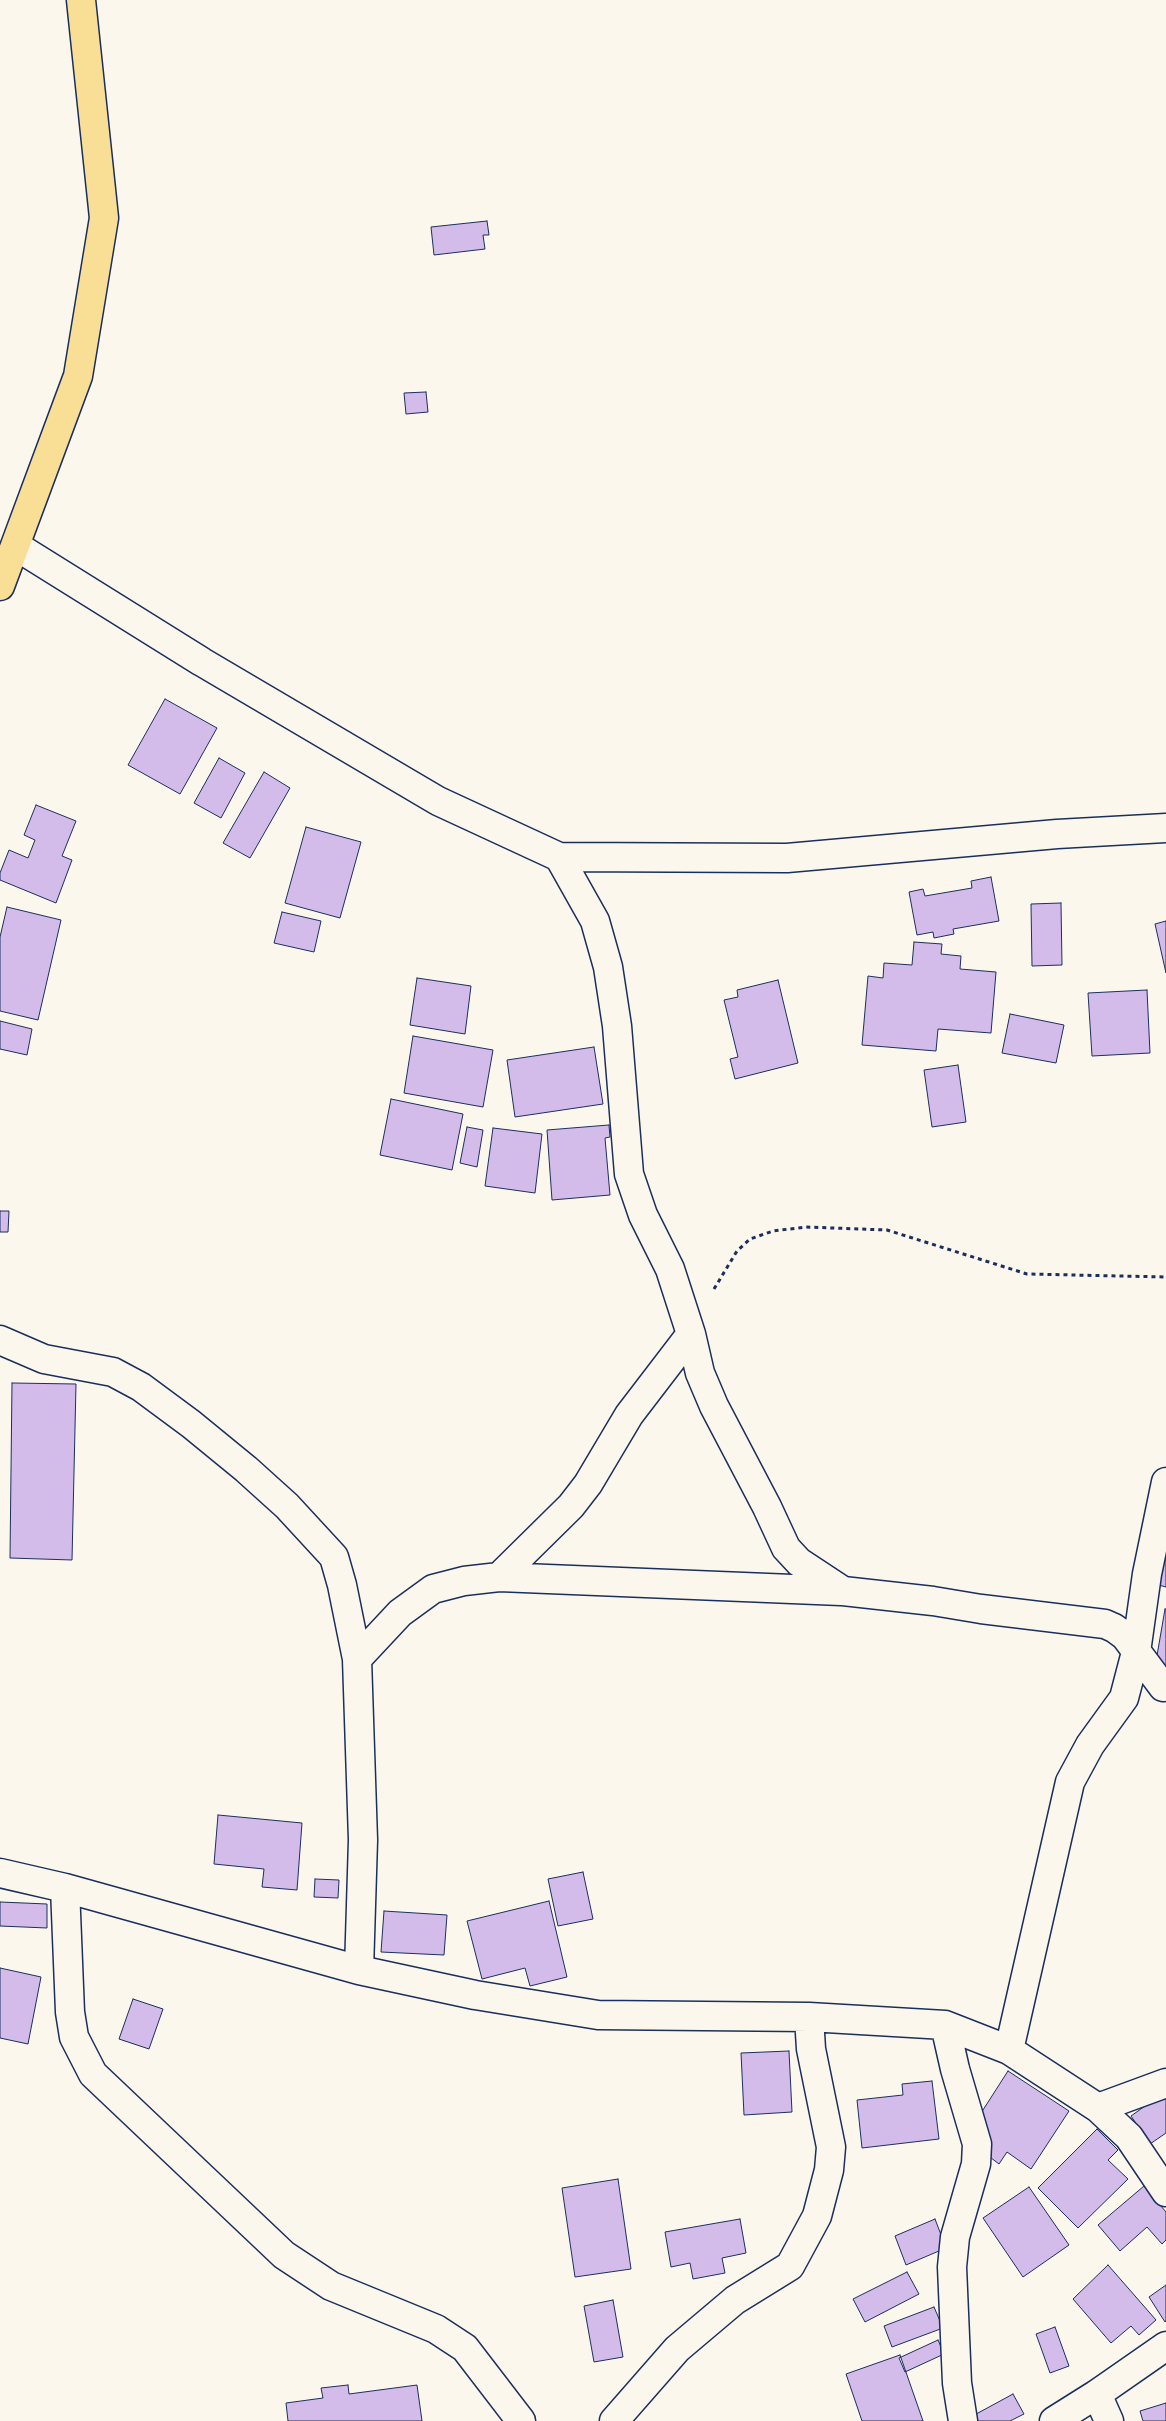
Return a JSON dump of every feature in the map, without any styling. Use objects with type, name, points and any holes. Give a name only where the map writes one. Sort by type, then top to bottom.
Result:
[{"type":"main road","points":[[0,586],[78,376],[104,218],[81,0]]},
{"type":"street","points":[[16,546],[202,662],[438,801],[558,857],[787,858],[1057,834],[1166,828]]},
{"type":"street","points":[[558,857],[595,921],[608,967],[617,1026],[629,1174],[643,1215],[670,1269],[691,1334],[700,1372],[714,1406],[767,1507],[786,1548],[799,1562],[843,1591]]},
{"type":"street","points":[[499,1577],[571,1506],[588,1484],[629,1415],[691,1334]]},
{"type":"street","points":[[0,1340],[44,1359],[113,1372],[141,1387],[246,1468],[287,1506],[334,1557],[342,1585],[357,1659],[363,1840],[359,1970]]},
{"type":"street","points":[[1009,2050],[1070,1782],[1090,1746],[1124,1698],[1136,1652],[1147,1574],[1166,1482]]},
{"type":"street","points":[[357,1659],[400,1613],[433,1590],[464,1581],[499,1577],[843,1591],[1105,1624],[1126,1636],[1136,1652],[1164,1687],[1124,1698]]},
{"type":"street","points":[[0,1873],[65,1888],[359,1970],[475,1995],[598,2016],[809,2017],[945,2025],[1009,2050],[1098,2108],[1129,2137],[1166,2192]]},
{"type":"street","points":[[65,1888],[70,2012],[74,2037],[93,2074],[284,2255],[331,2286],[436,2329],[465,2348],[521,2421]]},
{"type":"street","points":[[614,2421],[677,2349],[735,2300],[782,2274],[790,2266],[817,2216],[829,2170],[831,2147],[811,2049],[809,2017]]},
{"type":"street","points":[[945,2025],[955,2070],[977,2144],[976,2164],[955,2237],[952,2267],[957,2383],[963,2421]]},
{"type":"street","points":[[1098,2108],[1166,2083]]},
{"type":"street","points":[[1054,2421],[1166,2346]]},
{"type":"street","points":[[1097,2394],[1109,2421]]},
{"type":"path","points":[[691,1334],[737,1251],[750,1239],[781,1230],[806,1227],[887,1230],[1027,1274],[1166,1277]]},
{"type":"building","points":[[487,221],[489,235],[483,235],[485,249],[434,255],[431,227]]},
{"type":"building","points":[[426,392],[428,412],[406,414],[404,393]]},
{"type":"building","points":[[165,699],[217,728],[180,794],[128,765]]},
{"type":"building","points":[[219,758],[245,773],[221,818],[194,803]]},
{"type":"building","points":[[264,772],[290,788],[250,858],[223,843]]},
{"type":"building","points":[[36,805],[76,821],[62,856],[72,860],[56,903],[0,880],[0,873],[9,850],[28,858],[35,840],[24,835]]},
{"type":"building","points":[[306,827],[361,842],[340,918],[285,903]]},
{"type":"building","points":[[991,877],[999,921],[953,929],[954,934],[934,938],[933,932],[917,935],[909,892],[923,889],[925,896],[972,888],[971,881]]},
{"type":"building","points":[[1061,903],[1062,965],[1032,966],[1031,904]]},
{"type":"building","points":[[7,907],[61,920],[38,1020],[0,1011],[0,937]]},
{"type":"building","points":[[282,912],[321,921],[314,952],[274,943]]},
{"type":"building","points":[[1166,921],[1166,973],[1155,924]]},
{"type":"building","points":[[914,942],[942,944],[941,954],[961,956],[960,969],[996,972],[991,1033],[938,1029],[936,1051],[862,1045],[868,976],[883,978],[884,963],[912,965]]},
{"type":"building","points":[[417,978],[471,986],[465,1034],[410,1025]]},
{"type":"building","points":[[778,980],[798,1063],[735,1079],[730,1059],[738,1057],[724,1000],[738,997],[737,990]]},
{"type":"building","points":[[1147,990],[1150,1053],[1092,1056],[1088,993]]},
{"type":"building","points":[[1010,1014],[1064,1025],[1056,1063],[1002,1053]]},
{"type":"building","points":[[0,1021],[32,1029],[27,1055],[0,1049]]},
{"type":"building","points":[[413,1036],[493,1050],[483,1107],[404,1093]]},
{"type":"building","points":[[594,1047],[603,1104],[515,1117],[507,1060]]},
{"type":"building","points":[[958,1065],[966,1122],[932,1127],[924,1070]]},
{"type":"building","points":[[391,1099],[463,1114],[452,1170],[380,1155]]},
{"type":"building","points":[[609,1125],[610,1137],[605,1138],[610,1195],[552,1200],[547,1130]]},
{"type":"building","points":[[467,1127],[483,1130],[477,1167],[460,1163]]},
{"type":"building","points":[[493,1128],[542,1134],[535,1193],[485,1186]]},
{"type":"building","points":[[0,1211],[9,1211],[8,1232],[0,1232]]},
{"type":"building","points":[[12,1383],[76,1384],[72,1560],[10,1558]]},
{"type":"building","points":[[1156,1557],[1166,1560],[1166,1587],[1151,1583]]},
{"type":"building","points":[[1166,1609],[1166,1675],[1154,1673]]},
{"type":"building","points":[[218,1815],[302,1823],[297,1890],[262,1887],[264,1869],[214,1864]]},
{"type":"building","points":[[583,1872],[593,1919],[558,1926],[548,1879]]},
{"type":"building","points":[[315,1879],[339,1880],[338,1898],[314,1897]]},
{"type":"building","points":[[549,1901],[567,1977],[530,1986],[525,1968],[482,1979],[467,1921]]},
{"type":"building","points":[[0,1902],[47,1904],[47,1928],[0,1926]]},
{"type":"building","points":[[384,1911],[447,1915],[444,1955],[381,1952]]},
{"type":"building","points":[[0,1968],[41,1977],[28,2044],[0,2038]]},
{"type":"building","points":[[133,1999],[163,2009],[149,2049],[119,2039]]},
{"type":"building","points":[[789,2051],[792,2112],[744,2115],[741,2053]]},
{"type":"building","points":[[1008,2071],[1069,2111],[1031,2169],[1007,2152],[999,2164],[965,2138]]},
{"type":"building","points":[[932,2081],[939,2139],[862,2148],[857,2100],[903,2095],[902,2084]]},
{"type":"building","points":[[1166,2091],[1166,2133],[1150,2144],[1131,2116]]},
{"type":"building","points":[[1097,2129],[1118,2150],[1108,2160],[1128,2179],[1078,2228],[1038,2188]]},
{"type":"building","points":[[618,2179],[631,2269],[575,2277],[562,2188]]},
{"type":"building","points":[[1144,2186],[1166,2212],[1166,2240],[1162,2244],[1147,2227],[1120,2251],[1098,2225]]},
{"type":"building","points":[[1029,2187],[1069,2245],[1023,2277],[983,2218]]},
{"type":"building","points":[[740,2219],[746,2253],[722,2258],[725,2273],[693,2279],[690,2263],[671,2267],[665,2232]]},
{"type":"building","points":[[935,2219],[946,2248],[906,2265],[895,2236]]},
{"type":"building","points":[[1108,2265],[1156,2320],[1139,2335],[1131,2326],[1111,2343],[1073,2299]]},
{"type":"building","points":[[907,2272],[919,2294],[865,2322],[853,2299]]},
{"type":"building","points":[[1166,2285],[1166,2321],[1165,2322],[1149,2297]]},
{"type":"building","points":[[613,2300],[623,2357],[594,2362],[584,2306]]},
{"type":"building","points":[[934,2307],[943,2328],[892,2347],[884,2326]]},
{"type":"building","points":[[1055,2327],[1069,2366],[1050,2373],[1036,2334]]},
{"type":"building","points":[[938,2340],[944,2354],[905,2372],[899,2358]]},
{"type":"building","points":[[900,2355],[923,2421],[862,2421],[846,2374]]},
{"type":"building","points":[[348,2385],[349,2394],[417,2385],[422,2421],[288,2421],[286,2403],[323,2398],[321,2388]]},
{"type":"building","points":[[1013,2394],[1024,2414],[1010,2421],[968,2421],[967,2419]]},
{"type":"building","points":[[1166,2403],[1166,2421],[1143,2421],[1140,2411]]}]
